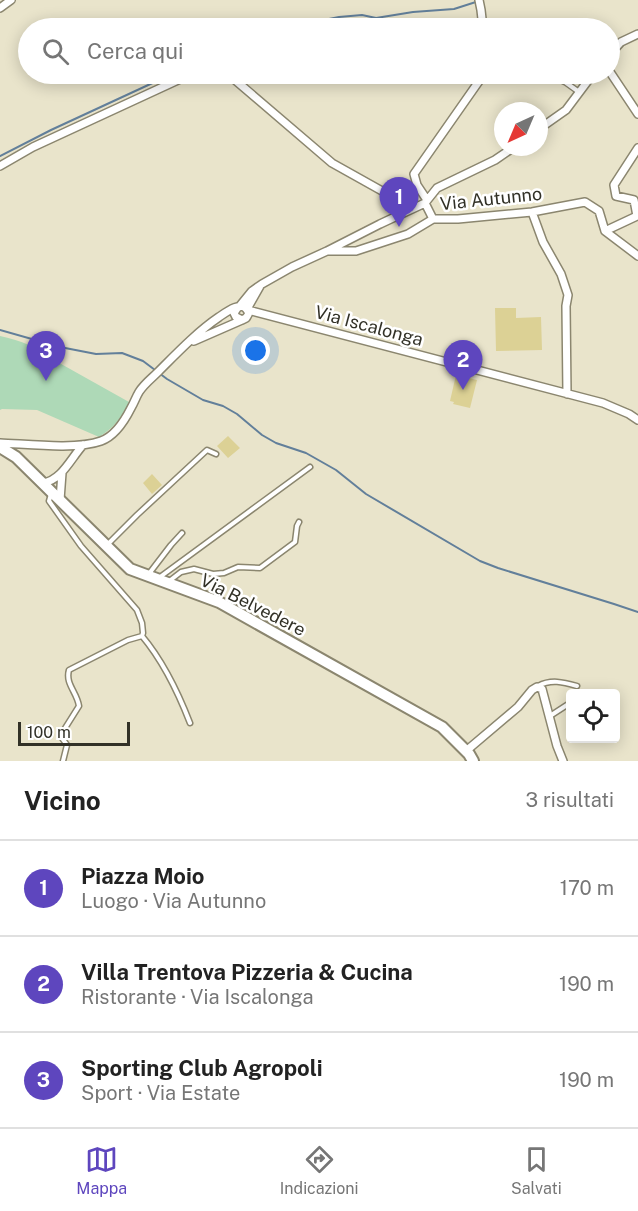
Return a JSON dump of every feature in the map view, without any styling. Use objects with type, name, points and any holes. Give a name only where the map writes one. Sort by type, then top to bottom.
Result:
[{"type":"street","points":[[0,8],[11,0]]},
{"type":"street","points":[[620,43],[638,34]]},
{"type":"street","points":[[0,166],[33,147],[169,84]]},
{"type":"street","points":[[240,84],[332,163],[391,196],[417,186]]},
{"type":"street","points":[[433,219],[417,186],[414,174],[477,84]]},
{"type":"street","points":[[548,123],[566,110],[585,84]]},
{"type":"street","points":[[617,84],[638,114]]},
{"type":"street","points":[[605,231],[637,216],[634,200],[616,196],[614,185],[638,148]]},
{"type":"street","points":[[262,284],[247,309],[248,313],[244,319],[237,318],[235,310],[252,291],[262,284],[426,202],[436,188],[501,156]]},
{"type":"street","name":"Via Autunno","points":[[327,251],[356,251],[408,234],[433,219],[532,212],[585,202],[599,211],[605,231],[638,256]]},
{"type":"street","points":[[532,212],[543,242],[561,274],[568,295],[566,306],[567,394]]},
{"type":"street","points":[[0,445],[83,445],[101,441],[114,434],[139,391],[178,351],[224,313],[243,306],[247,309]]},
{"type":"street","name":"Via Iscalonga","points":[[247,309],[603,403],[638,420]]},
{"type":"street","name":"Via Iscalonga","points":[[189,343],[244,319],[264,314]]},
{"type":"street","name":"Via Belvedere","points":[[0,445],[16,457],[130,569],[219,602],[442,727],[473,761]]},
{"type":"street","points":[[43,483],[50,482],[62,473],[83,445]]},
{"type":"street","points":[[60,500],[62,473]]},
{"type":"street","points":[[466,751],[518,707],[537,687],[542,689],[563,761]]},
{"type":"lane","points":[[568,84],[579,92]]},
{"type":"lane","points":[[107,546],[207,450],[216,454]]},
{"type":"lane","points":[[158,579],[310,467]]},
{"type":"lane","points":[[51,491],[49,501],[81,546],[137,610],[142,623],[142,636],[165,671],[190,723]]},
{"type":"lane","points":[[158,579],[194,569],[213,574],[224,573],[238,567],[260,568],[295,542],[299,522]]},
{"type":"lane","points":[[158,579],[171,545],[182,534]]},
{"type":"lane","points":[[63,761],[67,745],[62,738],[62,733],[79,706],[78,699],[69,684],[67,676],[69,670],[128,640],[142,636]]},
{"type":"lane","points":[[537,687],[544,683],[560,681],[577,686]]},
{"type":"lane","points":[[549,717],[566,706]]},
{"type":"green space","points":[[0,336],[49,354],[56,358],[54,360],[129,402],[117,422],[99,437],[37,410],[0,410]]},
{"type":"building","points":[[495,308],[516,308],[516,318],[541,317],[542,350],[496,351]]},
{"type":"building","points":[[456,375],[477,380],[470,408],[453,404],[454,402],[450,401]]},
{"type":"building","points":[[228,436],[240,448],[228,458],[217,446]]},
{"type":"building","points":[[152,474],[162,485],[152,494],[143,483]]},
{"type":"waterway","points":[[376,18],[454,9],[482,0]]},
{"type":"waterway","points":[[334,18],[362,15],[376,18]]},
{"type":"waterway","points":[[0,156],[150,84]]},
{"type":"waterway","points":[[0,330],[60,347],[96,354],[122,353],[143,361],[167,379],[203,400],[223,406],[237,414],[262,435],[276,443],[306,453],[336,470],[366,494],[480,561],[638,612]]},
{"type":"place","name":"Piazza Moio","points":[[399,227]]},
{"type":"place","name":"Sporting Club Agropoli","points":[[46,381]]},
{"type":"place","name":"Villa Trentova Pizzeria & Cucina","points":[[463,390]]}]
